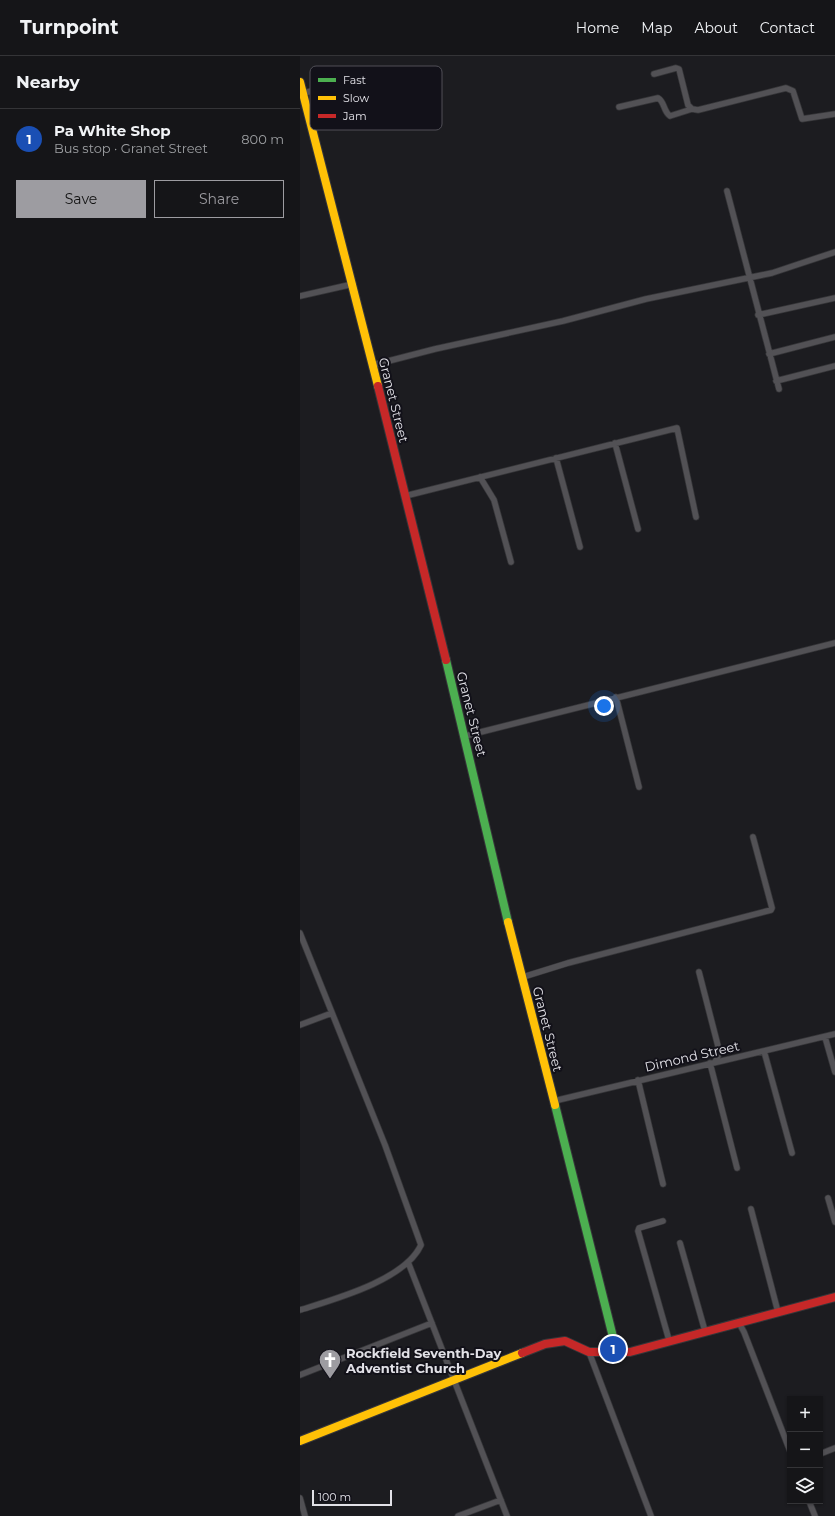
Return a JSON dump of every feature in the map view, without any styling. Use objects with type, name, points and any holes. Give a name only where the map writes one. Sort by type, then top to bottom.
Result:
[{"type":"street","points":[[654,74],[676,68],[679,69],[688,104],[692,109]]},
{"type":"street","name":"Granet Street","points":[[300,82],[310,120]]},
{"type":"street","points":[[619,107],[658,98],[661,100],[666,113],[670,116],[692,109],[698,110],[786,88],[792,91],[802,119],[835,114]]},
{"type":"street","points":[[303,93],[310,91]]},
{"type":"street","name":"Granet Street","points":[[313,130],[406,496],[465,736],[498,879],[597,1266],[617,1353]]},
{"type":"street","points":[[727,191],[778,389]]},
{"type":"street","points":[[373,365],[563,322],[646,299],[749,279],[790,269],[835,252]]},
{"type":"street","points":[[300,296],[353,284]]},
{"type":"street","points":[[758,315],[835,298]]},
{"type":"street","points":[[769,354],[835,337]]},
{"type":"street","points":[[776,381],[835,366]]},
{"type":"street","points":[[406,496],[677,428],[696,517]]},
{"type":"street","points":[[615,443],[638,529]]},
{"type":"street","points":[[556,458],[580,547]]},
{"type":"street","points":[[480,477],[494,500],[511,562]]},
{"type":"street","points":[[465,736],[835,643]]},
{"type":"street","points":[[616,697],[639,787]]},
{"type":"street","points":[[523,976],[771,910],[772,908],[753,837]]},
{"type":"street","points":[[300,933],[385,1145],[421,1242],[421,1247],[408,1262],[386,1277],[300,1310]]},
{"type":"street","points":[[699,972],[718,1046],[718,1056],[713,1063],[737,1168]]},
{"type":"street","points":[[300,1025],[332,1013]]},
{"type":"street","name":"Dimond Street","points":[[554,1100],[835,1034]]},
{"type":"street","points":[[825,1037],[835,1072]]},
{"type":"street","points":[[764,1051],[792,1153]]},
{"type":"street","points":[[638,1080],[663,1184]]},
{"type":"street","points":[[828,1198],[835,1222]]},
{"type":"street","points":[[751,1209],[778,1312]]},
{"type":"street","points":[[662,1221],[639,1228],[638,1231],[669,1340]]},
{"type":"street","points":[[680,1243],[705,1331]]},
{"type":"street","points":[[408,1262],[508,1516]]},
{"type":"street","points":[[300,1441],[454,1382],[545,1344],[565,1341],[589,1352],[630,1352],[669,1340],[835,1297]]},
{"type":"street","points":[[300,1375],[432,1323]]},
{"type":"street","points":[[738,1323],[744,1332],[787,1443]]},
{"type":"street","points":[[589,1352],[651,1516]]},
{"type":"street","points":[[823,1453],[835,1448]]},
{"type":"street","points":[[300,1498],[305,1516]]},
{"type":"street","points":[[458,1516],[501,1500]]},
{"type":"street","points":[[810,1504],[815,1516]]},
{"type":"traffic: fast","points":[[446,660],[508,922]]},
{"type":"traffic: fast","points":[[555,1105],[617,1353]]},
{"type":"traffic: slow","points":[[300,82],[310,121]]},
{"type":"traffic: slow","points":[[312,130],[378,386]]},
{"type":"traffic: slow","points":[[508,922],[555,1105]]},
{"type":"traffic: slow","points":[[300,1441],[522,1353]]},
{"type":"traffic: jam","points":[[378,386],[446,660]]},
{"type":"traffic: jam","points":[[522,1353],[545,1344],[565,1341],[589,1352],[630,1352],[835,1297]]},
{"type":"place","name":"Pa White Shop","points":[[613,1349]]},
{"type":"place","name":"Rockfield Seventh-Day Adventist Church","points":[[330,1380]]}]
